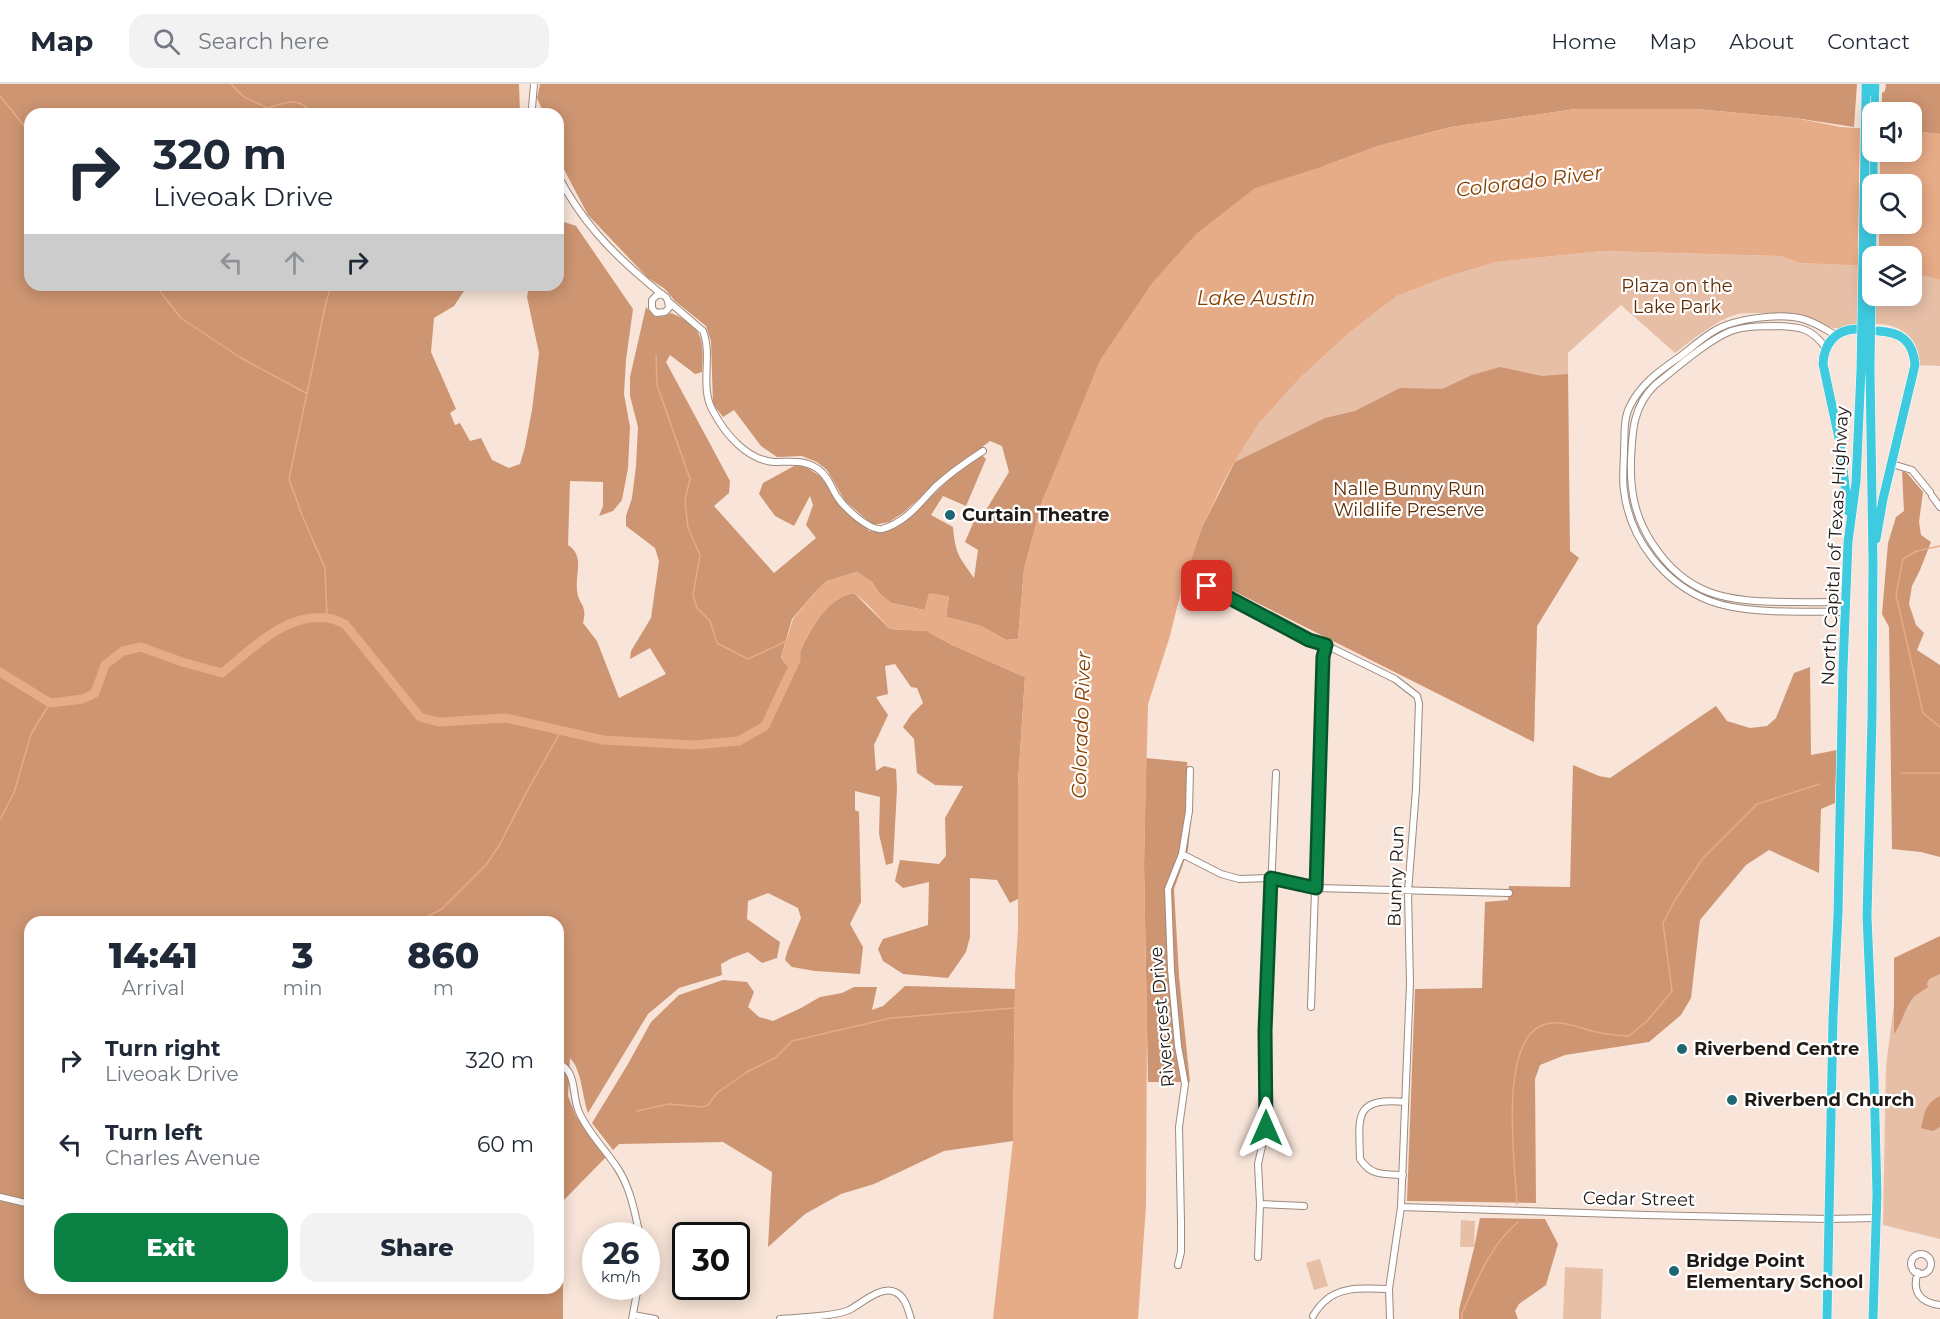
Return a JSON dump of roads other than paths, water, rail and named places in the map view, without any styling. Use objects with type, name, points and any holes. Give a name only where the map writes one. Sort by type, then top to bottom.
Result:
[{"type":"highway","name":"North Capital of Texas Highway","points":[[1866,84],[1872,102]]},
{"type":"highway","name":"North Capital of Texas Highway","points":[[1873,1319],[1876,1218],[1874,1078],[1867,916],[1873,562],[1866,370],[1870,96],[1875,84]]},
{"type":"highway","name":"North Capital of Texas Highway","points":[[1827,1319],[1843,668],[1849,531],[1856,482],[1866,370],[1872,234]]},
{"type":"highway","points":[[1849,531],[1847,492],[1824,364],[1826,348],[1836,335],[1856,329]]},
{"type":"highway","points":[[1873,562],[1883,499],[1915,365],[1912,348],[1899,335],[1878,331]]},
{"type":"street","points":[[532,108],[534,84]]},
{"type":"street","points":[[564,187],[589,226],[635,273],[703,330],[708,369],[706,390],[708,401],[721,423],[745,450],[760,459],[774,462],[800,461],[818,469],[826,476],[842,502],[871,527],[882,529],[906,516],[937,486],[983,451]]},
{"type":"street","points":[[662,294],[652,300],[652,308],[656,313],[668,310],[668,301]]},
{"type":"street","points":[[1836,335],[1798,318],[1745,319],[1714,331],[1657,373],[1641,389],[1628,410],[1626,418],[1627,468],[1636,510],[1648,538],[1679,585],[1720,604],[1749,609],[1846,612]]},
{"type":"street","points":[[1627,468],[1634,418],[1648,393],[1721,337],[1731,331],[1758,326],[1805,328],[1814,334],[1826,348]]},
{"type":"street","points":[[1657,373],[1662,380]]},
{"type":"street","points":[[1892,464],[1912,470],[1940,507]]},
{"type":"street","points":[[1664,565],[1697,587],[1721,596],[1749,601],[1846,602]]},
{"type":"street","name":"Bunny Run","points":[[1186,574],[1309,640],[1326,645],[1395,679],[1418,696],[1416,789],[1408,892],[1410,983],[1401,1207],[1389,1289],[1390,1319]]},
{"type":"street","points":[[1749,601],[1749,609]]},
{"type":"street","points":[[1311,1007],[1323,657],[1326,645]]},
{"type":"street","name":"Rivercrest Drive","points":[[1178,1265],[1181,1252],[1179,1127],[1185,1084],[1178,1047],[1172,981],[1168,889],[1182,854],[1189,811],[1190,770]]},
{"type":"street","points":[[1258,1257],[1260,1204],[1258,1164],[1266,1128],[1265,1031],[1276,772]]},
{"type":"street","points":[[1182,854],[1221,874],[1239,879],[1271,878],[1316,888],[1509,893]]},
{"type":"street","points":[[564,1066],[572,1075],[578,1111],[624,1180],[637,1222]]},
{"type":"street","points":[[1402,1175],[1374,1173],[1363,1164],[1360,1159],[1359,1118],[1363,1111],[1383,1100],[1405,1102]]},
{"type":"street","points":[[0,1197],[24,1203]]},
{"type":"street","points":[[1260,1204],[1304,1206]]},
{"type":"street","name":"Cedar Street","points":[[1401,1207],[1641,1215],[1876,1218]]},
{"type":"street","points":[[1918,1272],[1915,1284],[1921,1297],[1929,1304],[1940,1305]]},
{"type":"street","points":[[1313,1316],[1324,1301],[1339,1291],[1389,1289]]},
{"type":"street","points":[[780,1319],[832,1316],[847,1311],[887,1290],[894,1291],[901,1296],[907,1305],[910,1319]]},
{"type":"street","points":[[636,1300],[633,1317],[655,1319]]},
{"type":"water","name":"Lake Austin","points":[[1576,109],[1695,109],[1795,118],[1841,127],[1862,128],[1862,162],[1922,162],[1922,132],[1940,134],[1940,280],[1922,276],[1922,246],[1862,246],[1862,266],[1799,263],[1782,256],[1603,251],[1496,262],[1443,278],[1397,296],[1350,332],[1300,378],[1259,423],[1229,471],[1202,527],[1148,704],[1144,864],[1147,1024],[1146,1206],[1138,1319],[993,1319],[1013,1141],[1015,974],[1018,930],[1018,783],[1025,677],[950,644],[927,631],[890,629],[854,593],[842,597],[823,613],[808,635],[791,670],[781,658],[793,619],[827,581],[857,572],[872,582],[879,593],[891,603],[924,610],[929,593],[949,596],[946,617],[981,626],[1006,640],[1018,639],[1024,569],[1043,499],[1100,360],[1152,283],[1196,234],[1255,188],[1378,146],[1451,127]]},
{"type":"waterway","points":[[231,84],[244,97],[268,108]]},
{"type":"waterway","points":[[0,96],[24,126]]},
{"type":"waterway","points":[[268,108],[292,102],[308,108]]},
{"type":"waterway","points":[[160,291],[181,318],[241,358],[306,393]]},
{"type":"waterway","points":[[327,618],[325,568],[289,479],[329,291]]},
{"type":"waterway","points":[[656,355],[657,385],[690,479],[685,500],[688,528],[700,555],[693,595],[697,608],[710,621],[717,643],[748,659],[787,641]]},
{"type":"waterway","points":[[1940,546],[1917,551],[1903,559],[1896,595],[1923,713],[1940,727]]},
{"type":"waterway","points":[[0,672],[50,703],[83,699],[95,693],[105,665],[123,651],[141,647],[222,673],[257,644],[283,627],[312,618],[329,618],[345,624],[420,717],[439,722],[506,718],[603,740],[694,745],[739,741],[765,726],[796,660],[796,648]]},
{"type":"waterway","points":[[0,819],[14,793],[31,734],[50,703]]},
{"type":"waterway","points":[[429,916],[442,909],[486,865],[500,844],[561,731]]},
{"type":"waterway","points":[[1901,773],[1940,773]]},
{"type":"waterway","points":[[1517,1204],[1512,1106],[1514,1079],[1520,1054],[1529,1036],[1543,1025],[1550,1023],[1572,1025],[1604,1034],[1629,1036],[1648,1020],[1672,991],[1663,923],[1675,900],[1703,858],[1757,804],[1820,784]]},
{"type":"waterway","points":[[637,1111],[669,1104],[702,1107],[708,1105],[717,1093],[747,1072],[775,1058],[792,1041],[891,1018],[1014,1008]]},
{"type":"waterway","points":[[1462,1319],[1462,1313],[1485,1264],[1500,1241],[1518,1222]]},
{"type":"place","name":"Curtain Theatre","points":[[950,515]]},
{"type":"place","name":"Riverbend Centre","points":[[1682,1049]]},
{"type":"place","name":"Riverbend Church","points":[[1732,1100]]},
{"type":"place","name":"Bridge Point Elementary School","points":[[1674,1271]]},
{"type":"water label","name":"Colorado River","points":[[1529,181]]},
{"type":"water label","name":"Colorado River","points":[[1081,725]]},
{"type":"park label","name":"Plaza on the Lake Park","points":[[1677,296]]},
{"type":"park label","name":"Nalle Bunny Run Wildlife Preserve","points":[[1409,499]]}]
